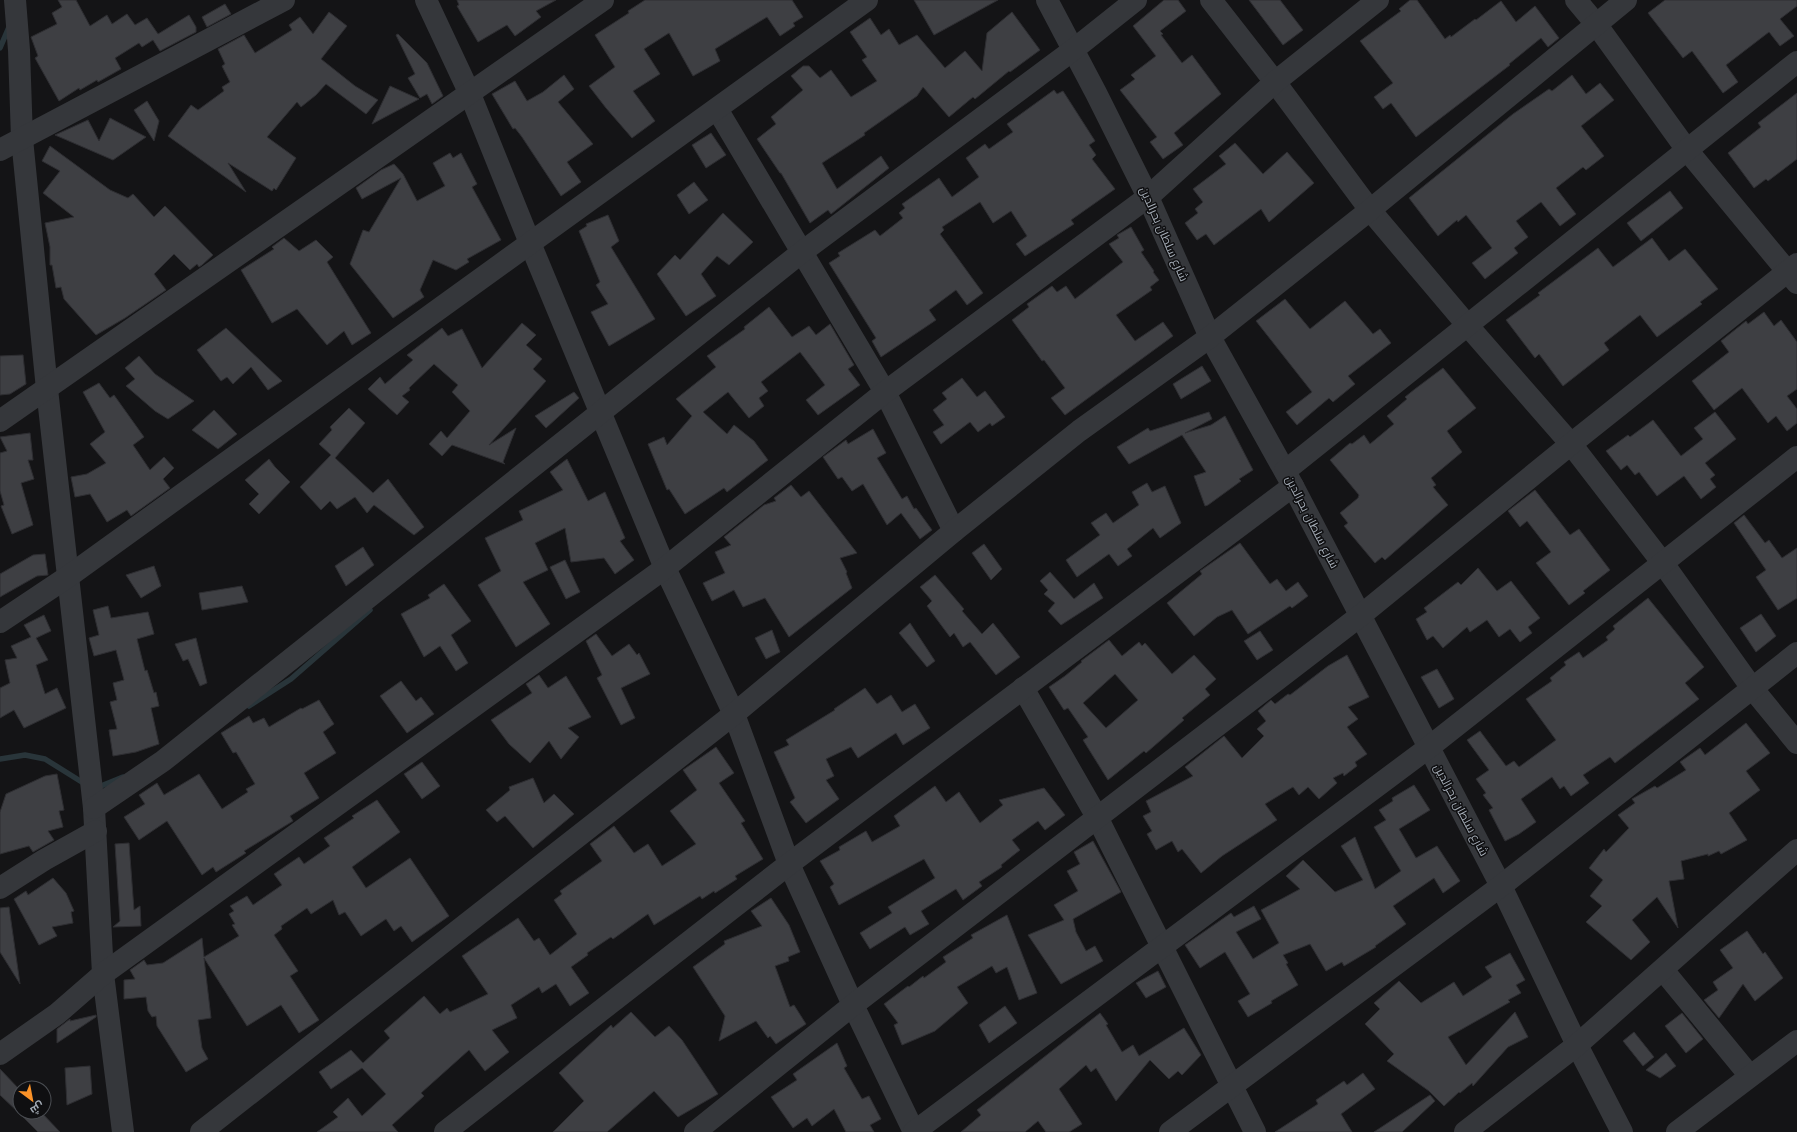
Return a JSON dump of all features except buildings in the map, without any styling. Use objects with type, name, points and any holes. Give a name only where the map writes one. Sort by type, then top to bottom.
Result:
[{"type":"street","points":[[15,0],[19,50],[22,139],[47,389],[94,808],[103,974],[124,1132]]},
{"type":"street","points":[[0,150],[284,0]]},
{"type":"street","points":[[426,0],[470,94],[665,568],[734,714],[789,864],[853,1005],[914,1132],[1428,748],[1797,457]]},
{"type":"street","points":[[0,421],[603,0]]},
{"type":"street","points":[[0,622],[69,576],[867,0]]},
{"type":"street","name":"شارع سلطان بحرالدين","points":[[1046,0],[1148,197],[1210,337],[1289,479],[1500,886],[1577,1045],[1622,1132]]},
{"type":"street","points":[[94,808],[163,761],[802,252],[1073,50],[1136,0]]},
{"type":"street","points":[[1211,0],[1275,82],[1370,210],[1468,326],[1571,444],[1662,562],[1752,688],[1797,743]]},
{"type":"street","points":[[0,1054],[57,1014],[103,974],[665,568],[885,392],[1148,197],[1275,82],[1378,0]]},
{"type":"street","points":[[695,1132],[853,1005],[1360,616],[1571,444],[1794,273],[1687,150],[1596,24],[1576,0]]},
{"type":"street","points":[[201,1132],[734,714],[954,531],[1078,431],[1210,337],[1370,210],[1626,0]]},
{"type":"street","points":[[445,1132],[789,864],[1023,688],[1289,479],[1468,326],[1797,62]]},
{"type":"street","points":[[717,109],[885,392],[954,531]]},
{"type":"street","points":[[1170,1132],[1231,1085],[1500,886],[1797,653]]},
{"type":"street","points":[[1023,688],[1097,817],[1255,1132]]},
{"type":"street","points":[[0,888],[44,860],[96,831]]},
{"type":"street","points":[[1464,1132],[1577,1045],[1797,850]]},
{"type":"street","points":[[1663,970],[1750,1076]]},
{"type":"street","points":[[1677,1132],[1797,1041]]},
{"type":"waterway","points":[[0,48],[9,27]]},
{"type":"waterway","points":[[249,706],[291,679],[370,610]]},
{"type":"waterway","points":[[0,759],[25,755],[45,759],[85,784]]},
{"type":"waterway","points":[[96,788],[123,777]]}]
